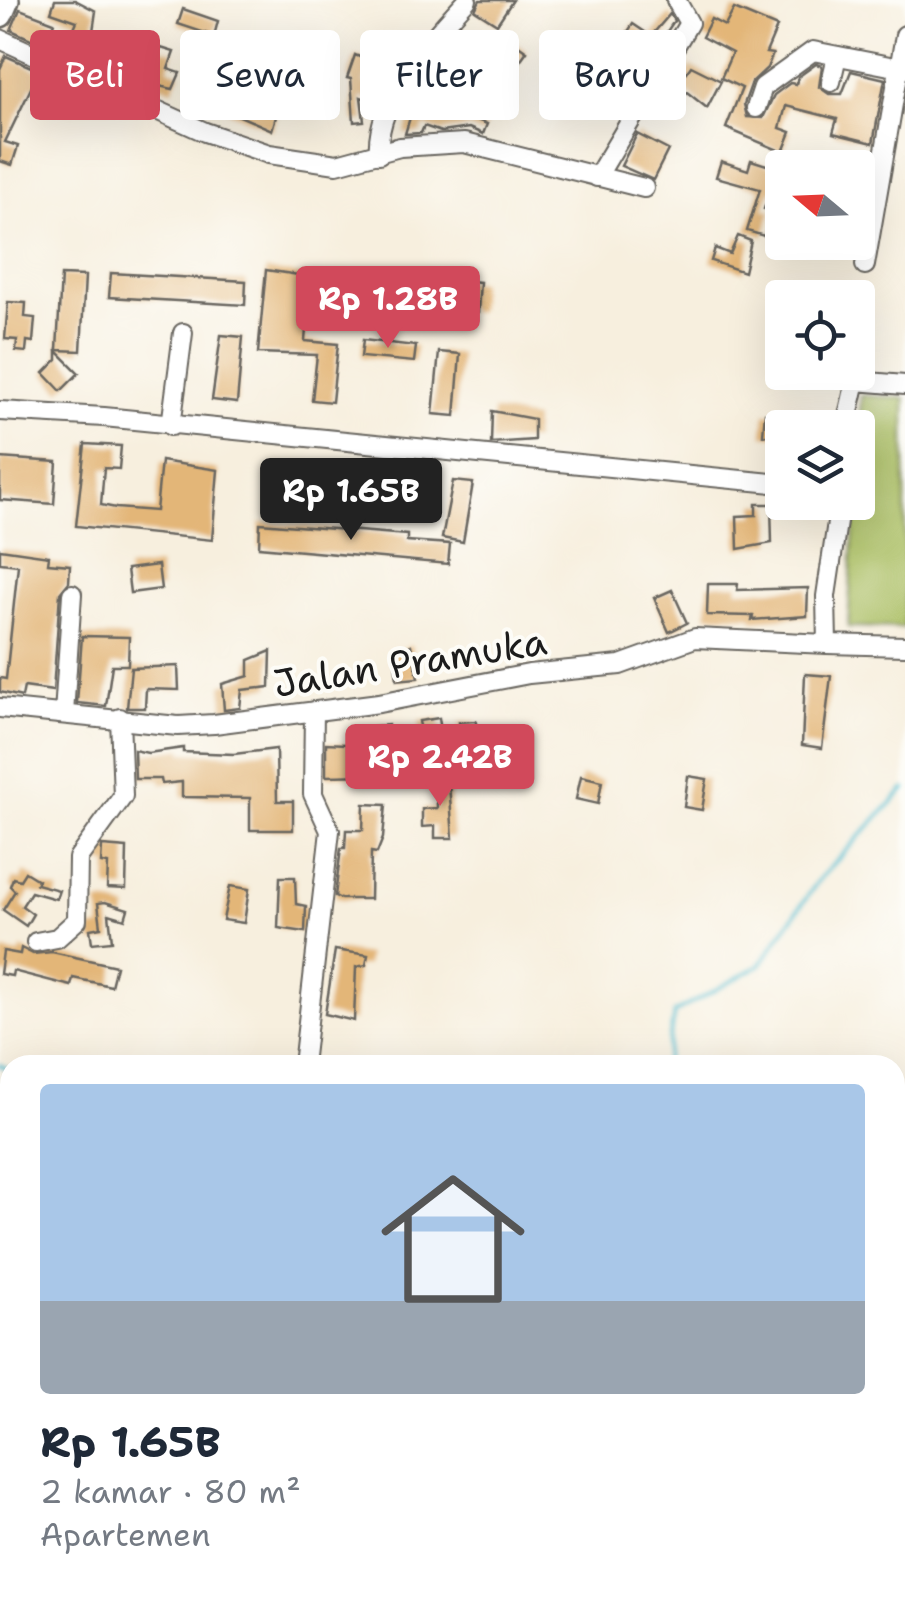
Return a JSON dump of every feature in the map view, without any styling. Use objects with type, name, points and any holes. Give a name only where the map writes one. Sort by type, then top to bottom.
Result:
[{"type":"highway","points":[[0,14],[6,0]]},
{"type":"street","points":[[379,154],[386,115],[412,64],[466,0]]},
{"type":"street","points":[[597,178],[689,23],[676,0]]},
{"type":"street","points":[[865,265],[903,68],[904,35]]},
{"type":"street","points":[[0,39],[204,132],[269,154],[337,164],[400,148],[464,143],[644,188]]},
{"type":"street","points":[[756,108],[764,87],[804,54],[903,68]]},
{"type":"street","points":[[831,82],[837,56]]},
{"type":"street","points":[[171,426],[183,333]]},
{"type":"street","points":[[849,410],[856,381],[905,385]]},
{"type":"street","points":[[0,411],[765,482]]},
{"type":"street","points":[[826,644],[826,596],[837,520]]},
{"type":"street","points":[[64,714],[72,594]]},
{"type":"street","name":"Jalan Pramuka","points":[[0,708],[178,726],[314,711],[529,674],[636,662],[696,638],[905,646]]},
{"type":"street","points":[[304,1055],[330,831],[313,794],[314,711]]},
{"type":"street","points":[[36,942],[58,938],[77,920],[78,858],[122,796],[120,718]]},
{"type":"green space","points":[[861,395],[905,398],[905,628],[848,627],[854,520],[875,520],[875,410],[860,410]]},
{"type":"building","points":[[55,0],[75,0],[96,11],[93,30],[73,30],[77,21],[51,12]]},
{"type":"building","points":[[480,0],[513,0],[497,24],[475,10]]},
{"type":"building","points":[[20,9],[54,22],[51,30],[30,30],[30,39],[11,30]]},
{"type":"building","points":[[183,9],[218,21],[216,30],[196,30],[178,24]]},
{"type":"building","points":[[734,9],[777,27],[766,53],[773,54],[767,68],[752,82],[744,104],[747,117],[763,118],[774,95],[790,83],[796,84],[798,77],[816,64],[822,66],[819,87],[829,94],[842,94],[851,71],[885,79],[873,143],[833,133],[837,119],[786,106],[780,128],[791,132],[784,150],[726,128],[742,88],[721,78],[732,53],[702,37],[711,19],[725,26]]},
{"type":"building","points":[[670,14],[674,21],[668,30],[656,30]]},
{"type":"building","points":[[519,45],[527,51],[519,62]]},
{"type":"building","points":[[161,48],[174,52],[168,69],[180,73],[173,89],[160,86]]},
{"type":"building","points":[[355,55],[360,57],[360,120],[364,121],[354,122],[351,79],[347,78]]},
{"type":"building","points":[[6,56],[30,67],[30,90],[5,142],[18,146],[12,165],[0,161],[0,69]]},
{"type":"building","points":[[691,66],[721,81],[707,108],[686,91]]},
{"type":"building","points":[[249,120],[275,120],[272,130]]},
{"type":"building","points":[[409,120],[477,120],[487,124],[483,134],[469,128],[441,132],[424,126],[421,133],[405,134]]},
{"type":"building","points":[[637,134],[668,150],[653,180],[621,166]]},
{"type":"building","points":[[751,160],[765,165],[764,236],[747,231],[760,189],[716,177],[721,161],[748,170]]},
{"type":"building","points":[[738,236],[751,241],[744,272],[711,261],[715,248],[730,254]]},
{"type":"building","points":[[266,270],[344,282],[341,299],[309,293],[305,341],[338,344],[332,402],[312,400],[317,355],[258,353]]},
{"type":"building","points":[[111,273],[246,281],[245,305],[109,297]]},
{"type":"building","points":[[61,275],[85,276],[81,351],[57,350]]},
{"type":"building","points":[[421,277],[480,282],[478,312],[468,312],[469,306],[445,303],[441,328],[417,324],[419,310],[372,306],[373,288],[420,291]]},
{"type":"building","points":[[335,298],[364,302],[362,321],[332,317]]},
{"type":"building","points":[[8,302],[26,303],[25,317],[35,318],[33,342],[27,341],[26,352],[16,351],[17,340],[5,339]]},
{"type":"building","points":[[221,335],[243,337],[237,403],[212,400]]},
{"type":"building","points":[[363,340],[416,346],[414,362],[361,357]]},
{"type":"building","points":[[57,351],[79,373],[61,391],[44,373],[57,360]]},
{"type":"building","points":[[439,352],[460,354],[455,416],[433,414]]},
{"type":"building","points":[[492,411],[534,419],[534,440],[491,443]]},
{"type":"building","points":[[85,444],[121,446],[119,469],[104,468],[101,505],[116,508],[156,511],[161,461],[218,470],[212,540],[76,526]]},
{"type":"building","points":[[0,458],[57,462],[54,504],[0,500]]},
{"type":"building","points":[[453,481],[473,483],[463,542],[442,538]]},
{"type":"building","points":[[756,504],[765,504],[765,520],[771,520],[772,543],[738,549],[737,516],[756,515]]},
{"type":"building","points":[[260,523],[407,535],[407,541],[450,544],[448,564],[259,547]]},
{"type":"building","points":[[0,549],[49,556],[48,563],[70,565],[69,582],[60,593],[53,691],[24,687],[22,697],[0,692],[0,678],[6,679],[18,565],[0,563]]},
{"type":"building","points":[[158,565],[161,589],[130,593],[127,569]]},
{"type":"building","points":[[708,584],[738,584],[737,590],[808,588],[807,616],[752,620],[753,616],[707,615]]},
{"type":"building","points":[[672,590],[687,623],[669,632],[654,598]]},
{"type":"building","points":[[82,636],[129,637],[128,665],[112,665],[106,706],[77,703]]},
{"type":"building","points":[[411,645],[418,678],[397,680],[394,653]]},
{"type":"building","points":[[271,651],[270,687],[242,690],[240,708],[224,710],[222,684],[249,676],[249,660]]},
{"type":"building","points":[[178,666],[179,690],[146,689],[145,708],[127,708],[131,668]]},
{"type":"building","points":[[805,674],[831,676],[822,748],[802,745]]},
{"type":"building","points":[[439,718],[444,750],[425,753],[419,721]]},
{"type":"building","points":[[476,721],[476,765],[461,766],[459,722]]},
{"type":"building","points":[[388,725],[391,759],[370,763],[371,775],[326,776],[326,743],[366,745],[364,727]]},
{"type":"building","points":[[183,748],[183,752],[234,754],[276,749],[277,801],[293,801],[293,830],[250,830],[250,798],[182,797],[182,782],[162,784],[161,779],[135,779],[134,750],[148,753]]},
{"type":"building","points":[[436,770],[448,770],[453,838],[435,838],[435,826],[422,827],[422,809],[437,808]]},
{"type":"building","points":[[581,776],[602,781],[598,804],[576,799]]},
{"type":"building","points":[[688,776],[707,779],[702,810],[684,807]]},
{"type":"building","points":[[364,804],[386,805],[383,838],[377,853],[371,852],[370,899],[341,899],[335,896],[341,848],[345,848],[346,830],[363,830]]},
{"type":"building","points":[[102,846],[127,848],[126,889],[107,888],[108,864],[101,863]]},
{"type":"building","points":[[25,872],[38,880],[36,884],[59,890],[56,899],[31,892],[22,906],[33,914],[26,926],[3,910],[15,891],[10,886],[13,878],[20,880]]},
{"type":"building","points":[[280,877],[295,877],[296,904],[306,906],[305,932],[278,928]]},
{"type":"building","points":[[230,886],[249,889],[244,923],[223,920]]},
{"type":"building","points":[[98,903],[128,909],[125,919],[109,914],[112,941],[92,943],[90,929],[101,927]]},
{"type":"building","points":[[21,948],[33,954],[52,952],[116,966],[111,986],[73,978],[71,986],[13,971],[12,976],[0,974],[3,951],[20,954]]},
{"type":"building","points":[[335,950],[368,955],[366,965],[356,967],[354,1021],[325,1014]]},
{"type":"waterway","points":[[667,1055],[674,1013],[760,965],[820,878],[905,789]]}]
